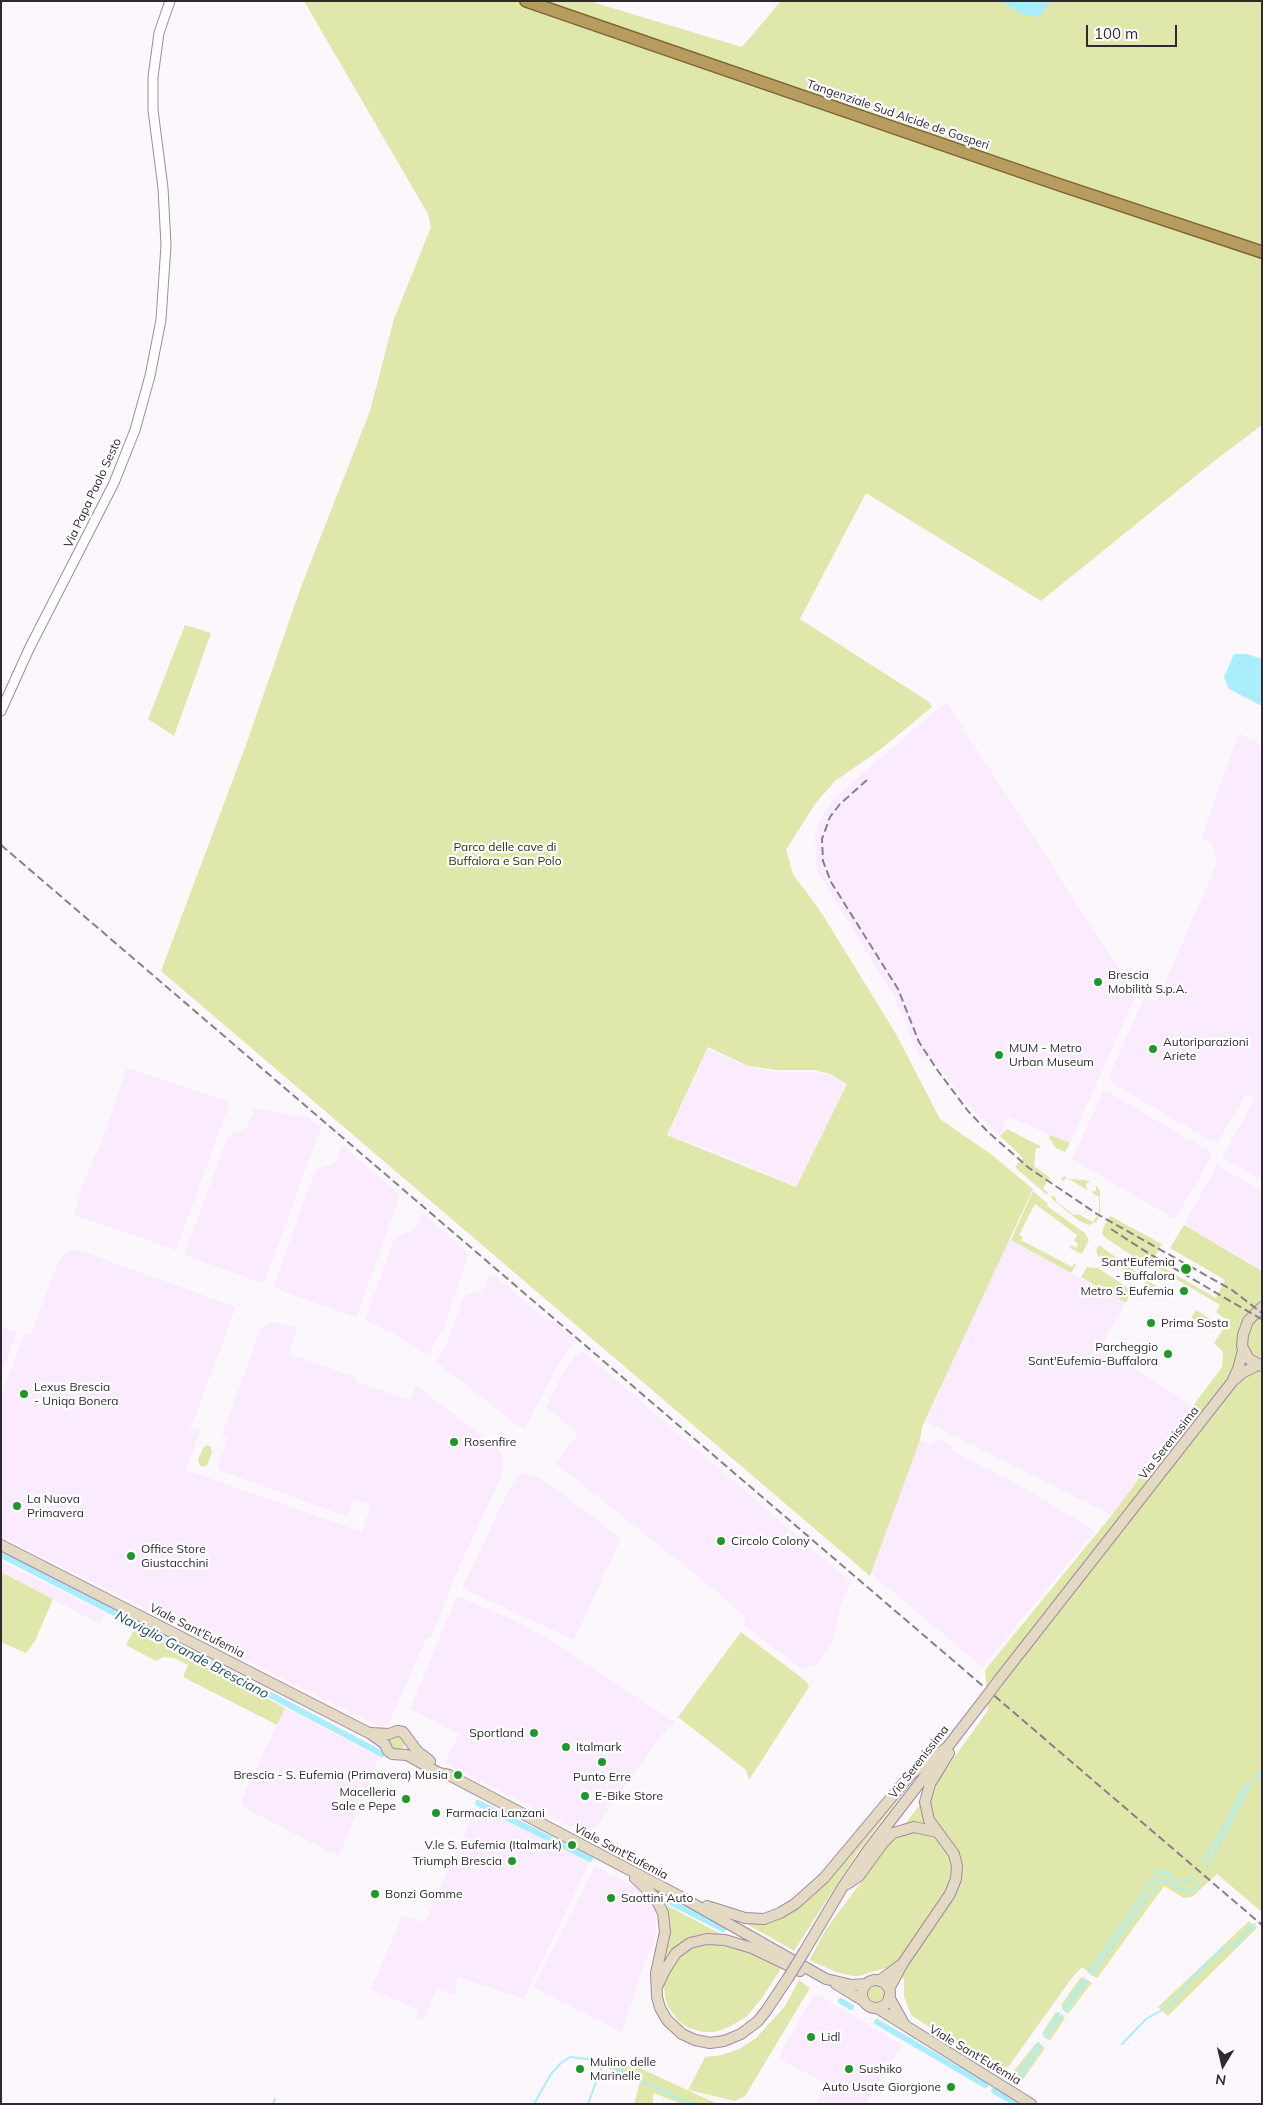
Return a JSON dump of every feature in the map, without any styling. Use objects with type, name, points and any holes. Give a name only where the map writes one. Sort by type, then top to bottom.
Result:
[{"type":"highway","name":"Tangenziale Sud Alcide de Gasperi","points":[[526,1],[1069,188],[1262,252]]},
{"type":"highway","name":"Tangenziale Sud Alcide de Gasperi","points":[[549,1],[1057,176],[1262,244]]},
{"type":"main road","name":"Via Serenissima","points":[[1232,1382],[1243,1350],[1242,1340],[1246,1327],[1252,1316],[1262,1307]]},
{"type":"main road","name":"Via Serenissima","points":[[1243,1350],[1249,1359],[1260,1366]]},
{"type":"main road","name":"Via Serenissima","points":[[623,1867],[649,1890],[660,1904],[665,1922],[664,1941],[656,1972],[656,1990],[663,2014],[675,2029],[695,2040],[717,2042],[733,2039],[754,2025],[771,2005],[842,1888],[868,1850],[962,1727],[1232,1382],[1242,1373],[1260,1366]]},
{"type":"main road","name":"Viale Sant'Eufemia","points":[[1,1544],[366,1731],[385,1744],[388,1751],[392,1754],[403,1754],[439,1773],[449,1775],[688,1900],[862,2000]]},
{"type":"main road","points":[[889,1993],[885,1984],[873,1980],[866,1984],[862,1993],[862,2000],[870,2007],[877,2008],[886,2004],[903,1963],[950,1894],[956,1879],[957,1866],[954,1854],[949,1845],[936,1832],[926,1812],[926,1794],[962,1727]]},
{"type":"main road","name":"Viale Sant'Eufemia","points":[[366,1731],[389,1734],[397,1731],[404,1732],[410,1742],[423,1756],[442,1768],[449,1775]]},
{"type":"main road","points":[[385,1744],[389,1734]]},
{"type":"main road","points":[[403,1754],[409,1748],[410,1742]]},
{"type":"main road","points":[[688,1900],[745,1918],[764,1919],[780,1913],[802,1899],[824,1878],[911,1774],[946,1748]]},
{"type":"main road","points":[[842,1888],[859,1876],[883,1842],[893,1833],[914,1827],[936,1832]]},
{"type":"main road","points":[[656,1990],[665,1970],[676,1953],[690,1944],[707,1939],[734,1942],[752,1948],[807,1975],[830,1980]]},
{"type":"main road","points":[[879,1981],[903,1963]]},
{"type":"main road","name":"Viale Sant'Eufemia","points":[[830,1980],[852,1985],[866,1984]]},
{"type":"main road","name":"Viale Sant'Eufemia","points":[[889,1993],[899,2017],[908,2028]]},
{"type":"main road","name":"Viale Sant'Eufemia","points":[[877,2008],[1031,2104]]},
{"type":"street","name":"Via Papa Paolo Sesto","points":[[1,711],[29,649],[114,483],[135,430],[150,376],[162,310],[166,244],[163,188],[153,110],[153,77],[156,47],[169,2]]},
{"type":"shaded area","points":[[946,702],[1136,995],[1070,1143],[1007,1116],[1003,1126],[1004,1132],[1000,1136],[969,1106],[929,1055],[920,1058],[894,996],[820,876],[816,864],[815,837],[818,824],[833,799]]},
{"type":"shaded area","points":[[1239,733],[1262,746],[1262,1181],[1222,1157],[1255,1099],[1246,1094],[1217,1144],[1113,1084],[1109,1076],[1145,996],[1157,1002],[1217,863],[1212,843],[1201,838]]},
{"type":"shaded area","points":[[708,1049],[748,1067],[777,1072],[815,1072],[830,1075],[846,1084],[796,1186],[708,1149],[668,1135]]},
{"type":"shaded area","points":[[127,1068],[230,1102],[176,1250],[74,1215],[82,1186],[104,1135]]},
{"type":"shaded area","points":[[1104,1090],[1211,1152],[1212,1156],[1176,1217],[1173,1218],[1072,1159]]},
{"type":"shaded area","points":[[255,1108],[301,1117],[303,1114],[321,1127],[265,1281],[262,1283],[187,1256],[185,1253],[227,1138],[232,1133],[242,1131],[247,1127]]},
{"type":"shaded area","points":[[342,1145],[400,1195],[357,1316],[354,1317],[275,1288],[274,1286],[314,1173],[317,1169],[337,1160]]},
{"type":"shaded area","points":[[1217,1165],[1262,1191],[1262,1270],[1184,1225]]},
{"type":"shaded area","points":[[422,1212],[469,1254],[443,1329],[428,1355],[395,1334],[365,1320],[394,1240],[398,1236],[416,1228]]},
{"type":"shaded area","points":[[1009,1239],[1126,1303],[1100,1347],[1193,1406],[1111,1515],[926,1422],[985,1285]]},
{"type":"shaded area","points":[[71,1249],[236,1307],[191,1427],[200,1431],[186,1470],[362,1532],[371,1505],[353,1499],[348,1514],[343,1515],[219,1470],[218,1466],[228,1438],[222,1435],[261,1328],[272,1322],[297,1328],[289,1354],[356,1377],[357,1382],[410,1400],[416,1385],[496,1447],[501,1453],[503,1461],[501,1477],[455,1576],[431,1638],[427,1637],[388,1725],[382,1728],[237,1656],[238,1652],[1,1536],[1,1396],[25,1333],[75,1351],[31,1335],[58,1262],[63,1254]]},
{"type":"shaded area","points":[[492,1273],[548,1321],[551,1319],[576,1340],[560,1361],[524,1430],[436,1362],[446,1346],[463,1299],[466,1295],[481,1291]]},
{"type":"shaded area","points":[[1,1327],[17,1332],[1,1375]]},
{"type":"shaded area","points":[[581,1350],[851,1582],[841,1605],[834,1637],[818,1664],[802,1669],[742,1624],[746,1618],[703,1580],[555,1463],[578,1434],[546,1407],[565,1369]]},
{"type":"shaded area","points":[[939,1439],[951,1445],[954,1452],[1019,1485],[1095,1531],[982,1667],[871,1573],[920,1440],[931,1445]]},
{"type":"shaded area","points":[[522,1472],[540,1478],[621,1538],[574,1640],[462,1588],[508,1492]]},
{"type":"shaded area","points":[[1,1561],[105,1613],[100,1624],[1,1572]]},
{"type":"shaded area","points":[[457,1596],[513,1620],[549,1639],[675,1722],[667,1728],[589,1836],[445,1763],[459,1734],[410,1709]]},
{"type":"shaded area","points":[[285,1708],[379,1757],[339,1857],[245,1808],[241,1801]]},
{"type":"shaded area","points":[[476,1806],[589,1863],[524,1999],[458,1977],[454,1995],[437,1989],[423,2021],[416,2018],[419,2010],[371,1989],[402,1916],[425,1922]]},
{"type":"shaded area","points":[[595,1866],[645,1892],[655,1909],[655,1940],[642,1970],[622,2032],[533,1987]]},
{"type":"shaded area","points":[[815,1993],[902,2045],[866,2104],[816,2104],[828,2085],[778,2058]]},
{"type":"green space","name":"Parco delle cave di Buffalora e San Polo","points":[[304,1],[589,1],[742,47],[781,1],[1262,1],[1262,425],[1213,462],[1041,601],[866,493],[800,619],[929,702],[932,707],[881,749],[835,781],[815,804],[786,850],[793,874],[821,912],[896,1034],[940,1119],[992,1155],[1033,1189],[922,1427],[920,1440],[870,1576],[161,971],[247,742],[301,587],[370,411],[394,319],[431,227],[428,214]],"holes":[[[708,1047],[748,1066],[777,1070],[815,1070],[830,1074],[847,1084],[796,1187],[667,1135]]]},
{"type":"green space","points":[[185,625],[211,633],[174,736],[148,719]]},
{"type":"green space","points":[[1007,1129],[1040,1146],[1041,1148],[1036,1148],[1034,1166],[1050,1178],[1043,1188],[1048,1193],[1047,1195],[1015,1167],[1023,1158],[1000,1136]]},
{"type":"green space","points":[[1050,1135],[1070,1143],[1065,1152],[1056,1148],[1049,1138]]},
{"type":"green space","points":[[1064,1176],[1071,1179],[1090,1181],[1086,1184],[1087,1190],[1066,1177],[1064,1181],[1061,1180]]},
{"type":"green space","points":[[1096,1185],[1100,1191],[1100,1214],[1097,1221],[1089,1225],[1079,1221],[1051,1198],[1052,1195],[1056,1198],[1056,1201],[1074,1215],[1078,1214],[1093,1222],[1099,1213],[1099,1197],[1091,1192],[1096,1191]]},
{"type":"green space","points":[[1033,1191],[1048,1204],[1047,1206],[1085,1233],[1089,1240],[1082,1254],[1070,1248],[1071,1245],[1076,1248],[1078,1244],[1074,1241],[1077,1235],[1035,1204],[1019,1235],[1023,1237],[1021,1240],[1072,1267],[1074,1264],[1076,1265],[1071,1273],[1011,1240]]},
{"type":"green space","points":[[1110,1216],[1162,1244],[1152,1261],[1216,1298],[1225,1280],[1170,1248],[1184,1225],[1262,1271],[1262,1912],[1217,1874],[1192,1897],[1184,1898],[1164,1886],[1098,1977],[1096,1978],[1082,1967],[1071,1979],[1009,2066],[1004,2069],[997,2069],[912,2016],[904,1997],[904,1979],[886,1968],[859,1976],[852,1976],[836,1972],[810,1959],[826,1929],[868,1873],[879,1854],[895,1837],[934,1786],[988,1710],[985,1670],[1111,1516],[1222,1367],[1223,1352],[1214,1343],[1228,1321],[1216,1312],[1220,1305],[1139,1257],[1137,1259],[1106,1238],[1102,1234],[1103,1228]]},
{"type":"green space","points":[[1099,1245],[1156,1286],[1155,1289],[1101,1255],[1099,1258],[1096,1251]]},
{"type":"green space","points":[[1087,1267],[1098,1268],[1128,1288],[1130,1294],[1126,1303],[1081,1277]]},
{"type":"green space","points":[[1196,1310],[1215,1322],[1218,1328],[1206,1327],[1191,1319]]},
{"type":"green space","points":[[207,1445],[211,1447],[212,1452],[207,1465],[202,1467],[198,1460],[203,1448]]},
{"type":"green space","points":[[1,1572],[53,1599],[35,1641],[26,1653],[1,1642]]},
{"type":"green space","points":[[135,1628],[285,1708],[277,1725],[183,1677],[188,1665],[174,1658],[163,1657],[156,1661],[126,1645]]},
{"type":"green space","points":[[741,1632],[806,1681],[809,1687],[749,1780],[746,1770],[678,1717]]},
{"type":"green space","points":[[397,1735],[405,1743],[397,1751],[389,1743]]},
{"type":"green space","points":[[912,1782],[857,1853],[794,1951],[745,1923],[798,1908],[806,1902],[825,1883]]},
{"type":"green space","points":[[667,1904],[721,1934],[700,1935],[689,1939],[662,1963],[670,1929]]},
{"type":"green space","points":[[1249,1921],[1257,1928],[1168,2016],[1158,2007]]},
{"type":"green space","points":[[707,1944],[735,1947],[782,1967],[762,1998],[746,2017],[729,2027],[715,2032],[703,2032],[689,2028],[679,2022],[667,2005],[664,1986],[672,1965],[688,1950]]},
{"type":"green space","points":[[1083,1977],[1092,1983],[1068,2014],[1061,2005],[1080,1978]]},
{"type":"green space","points":[[799,1980],[810,1988],[745,2096],[735,2101],[688,2090],[705,2057],[722,2055],[739,2049],[756,2038],[785,2006]]},
{"type":"green space","points":[[876,1986],[882,1988],[884,1994],[882,2000],[876,2002],[870,2000],[868,1994],[870,1988]]},
{"type":"green space","points":[[1056,2012],[1065,2018],[1050,2041],[1042,2033]]},
{"type":"green space","points":[[1037,2042],[1045,2048],[1022,2081],[1011,2074]]},
{"type":"green space","points":[[612,2055],[718,2104],[682,2104],[653,2093],[653,2104],[634,2104],[640,2082],[605,2067]]},
{"type":"water","points":[[1000,1],[1051,1],[1039,17],[1021,14]]},
{"type":"water","points":[[1234,654],[1247,654],[1262,659],[1262,706],[1229,689],[1224,677]]},
{"type":"waterway","name":"Naviglio Grande Bresciano","points":[[1,1555],[382,1754]]},
{"type":"waterway","points":[[1255,1776],[1262,1772]]},
{"type":"waterway","points":[[1257,1779],[1262,1776]]},
{"type":"waterway","points":[[1202,1861],[1219,1835],[1246,1784]]},
{"type":"waterway","points":[[1208,1866],[1250,1785]]},
{"type":"waterway","name":"Naviglio Grande Bresciano","points":[[478,1803],[590,1859]]},
{"type":"waterway","points":[[1089,1972],[1157,1873],[1161,1871],[1166,1872],[1180,1883],[1189,1881],[1192,1877]]},
{"type":"waterway","points":[[1092,1975],[1160,1880],[1166,1880],[1175,1887],[1187,1891],[1195,1888],[1200,1881]]},
{"type":"waterway","name":"Naviglio Grande Bresciano","points":[[672,1903],[723,1929]]},
{"type":"waterway","points":[[1122,2044],[1146,2019],[1176,2000],[1190,1980],[1222,1949],[1236,1944],[1255,1924]]},
{"type":"waterway","points":[[1063,2009],[1084,1979]]},
{"type":"waterway","points":[[1065,2011],[1087,1981]]},
{"type":"waterway","name":"Naviglio Grande Bresciano","points":[[841,2001],[851,2007]]},
{"type":"waterway","points":[[1044,2036],[1059,2013]]},
{"type":"waterway","points":[[1046,2038],[1062,2015]]},
{"type":"waterway","name":"Naviglio Grande Bresciano","points":[[877,2022],[985,2085]]},
{"type":"waterway","points":[[1015,2078],[1039,2043]]},
{"type":"waterway","points":[[1019,2081],[1041,2045]]},
{"type":"waterway","points":[[534,2104],[551,2074],[561,2063],[570,2057],[596,2060]]},
{"type":"waterway","points":[[588,2104],[603,2063]]},
{"type":"waterway","points":[[605,2064],[682,2100],[695,2104]]},
{"type":"waterway","name":"Naviglio Grande Bresciano","points":[[994,2091],[1017,2104]]},
{"type":"waterway","points":[[273,2104],[275,2099]]},
{"type":"railway","points":[[867,780],[840,804],[830,817],[822,839],[823,861],[831,882],[898,989],[919,1042],[938,1071],[968,1111],[988,1132],[1029,1168],[1097,1214],[1232,1290],[1262,1313]]},
{"type":"railway","points":[[1,845],[1262,1925]]},
{"type":"railway","points":[[1111,1229],[1148,1253],[1261,1319]]},
{"type":"place","name":"Brescia Mobilità S.p.A.","points":[[1098,982]]},
{"type":"place","name":"Autoriparazioni Ariete","points":[[1153,1049]]},
{"type":"place","name":"MUM - Metro Urban Museum","points":[[999,1055]]},
{"type":"place","name":"Sant'Eufemia - Buffalora","points":[[1186,1269]]},
{"type":"place","name":"Metro S. Eufemia","points":[[1184,1291]]},
{"type":"place","name":"Prima Sosta","points":[[1151,1323]]},
{"type":"place","name":"Parcheggio Sant'Eufemia-Buffalora","points":[[1168,1354]]},
{"type":"place","name":"Lexus Brescia - Uniqa Bonera","points":[[24,1394]]},
{"type":"place","name":"Rosenfire","points":[[454,1442]]},
{"type":"place","name":"La Nuova Primavera","points":[[17,1506]]},
{"type":"place","name":"Circolo Colony","points":[[721,1541]]},
{"type":"place","name":"Office Store Giustacchini","points":[[131,1556]]},
{"type":"place","name":"Sportland","points":[[534,1733]]},
{"type":"place","name":"Italmark","points":[[566,1747]]},
{"type":"place","name":"Punto Erre","points":[[602,1762]]},
{"type":"place","name":"Brescia - S. Eufemia (Primavera) Musia","points":[[458,1775]]},
{"type":"place","name":"E-Bike Store","points":[[585,1796]]},
{"type":"place","name":"Macelleria Sale e Pepe","points":[[406,1799]]},
{"type":"place","name":"Farmacia Lanzani","points":[[436,1813]]},
{"type":"place","name":"V.le S. Eufemia (Italmark)","points":[[572,1845]]},
{"type":"place","name":"Triumph Brescia","points":[[512,1861]]},
{"type":"place","name":"Bonzi Gomme","points":[[375,1894]]},
{"type":"place","name":"Saottini Auto","points":[[611,1898]]},
{"type":"place","name":"Lidl","points":[[811,2037]]},
{"type":"place","name":"Mulino delle Marinelle","points":[[580,2069]]},
{"type":"place","name":"Sushiko","points":[[849,2069]]},
{"type":"place","name":"Auto Usate Giorgione","points":[[951,2087]]}]
